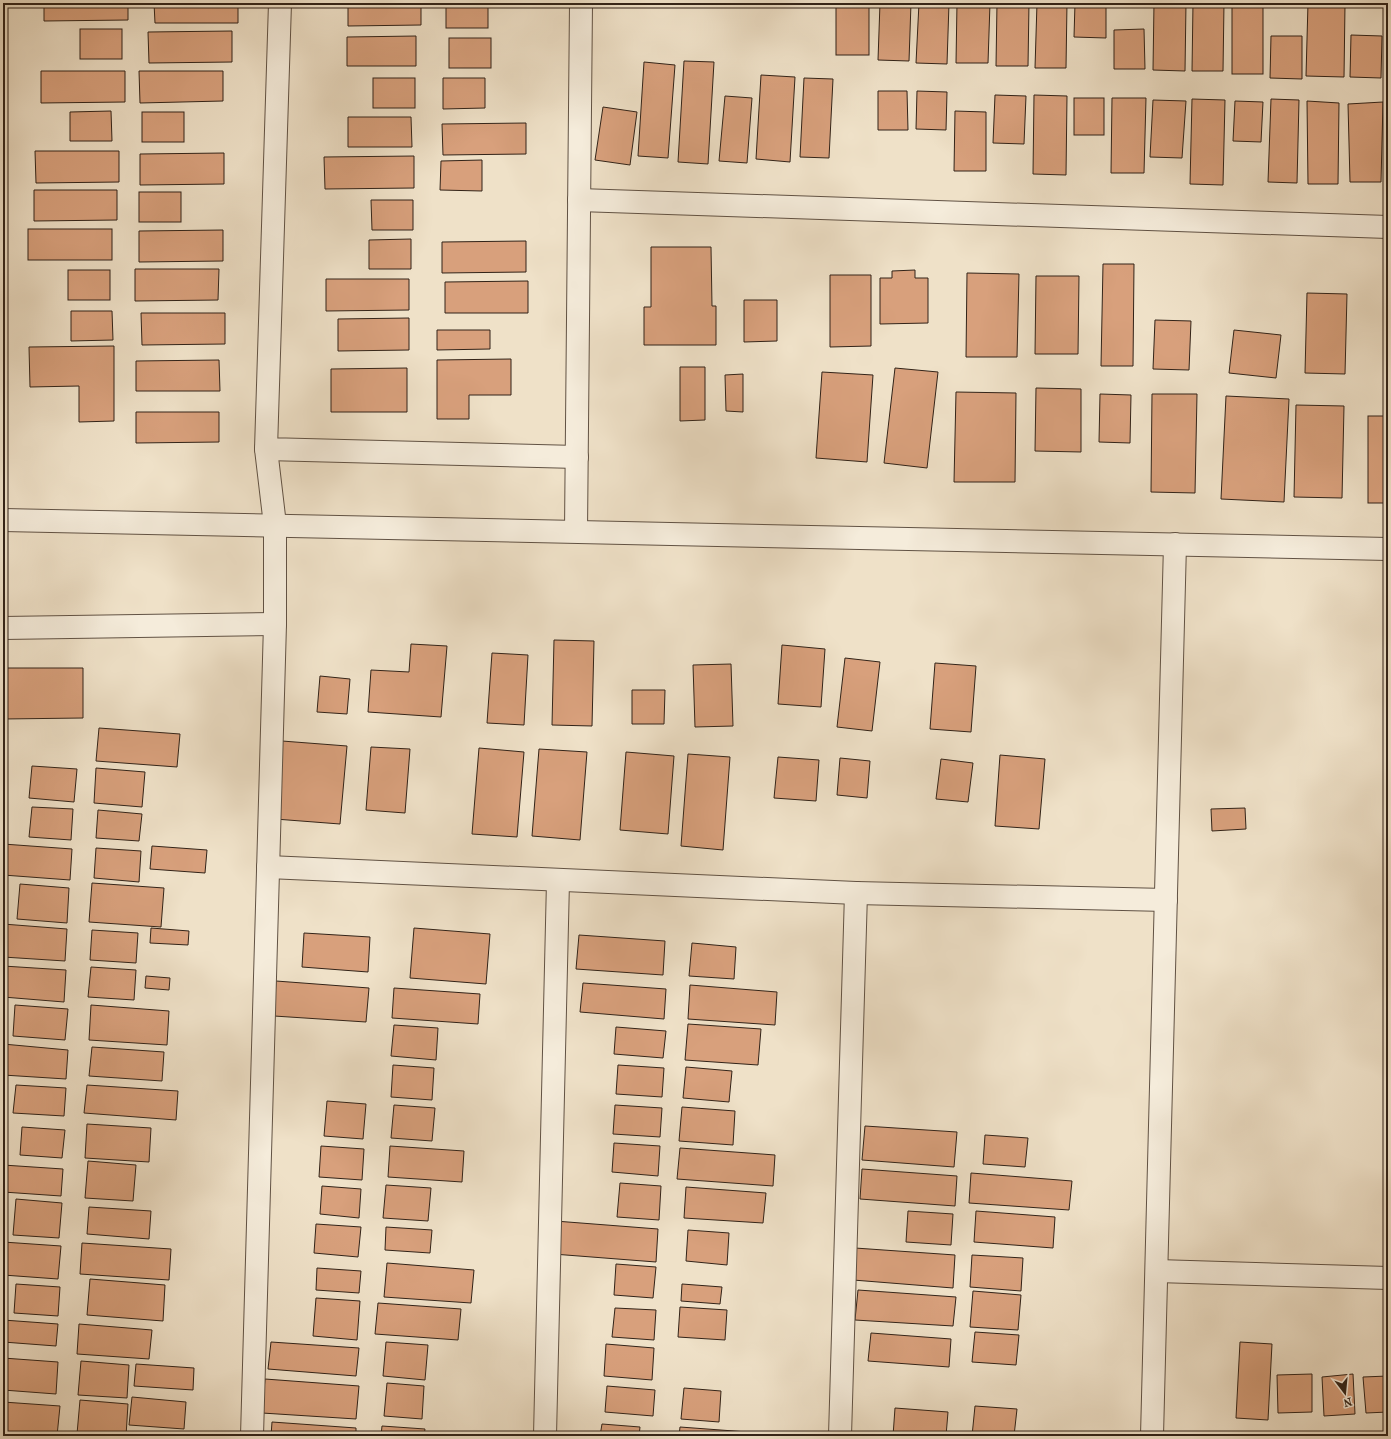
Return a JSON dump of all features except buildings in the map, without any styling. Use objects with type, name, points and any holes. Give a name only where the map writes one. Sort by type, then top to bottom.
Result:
[{"type":"street","points":[[252,1436],[275,624],[275,525],[266,449],[280,3]]},
{"type":"street","points":[[576,531],[581,3]]},
{"type":"street","points":[[579,200],[1388,227]]},
{"type":"street","points":[[266,449],[577,457]]},
{"type":"street","points":[[3,520],[1388,549]]},
{"type":"street","points":[[1152,1436],[1175,544]]},
{"type":"street","points":[[3,628],[275,624]]},
{"type":"street","points":[[268,867],[856,893],[1166,900]]},
{"type":"street","points":[[545,1436],[558,880]]},
{"type":"street","points":[[840,1436],[856,893]]},
{"type":"street","points":[[1157,1271],[1388,1278]]}]
